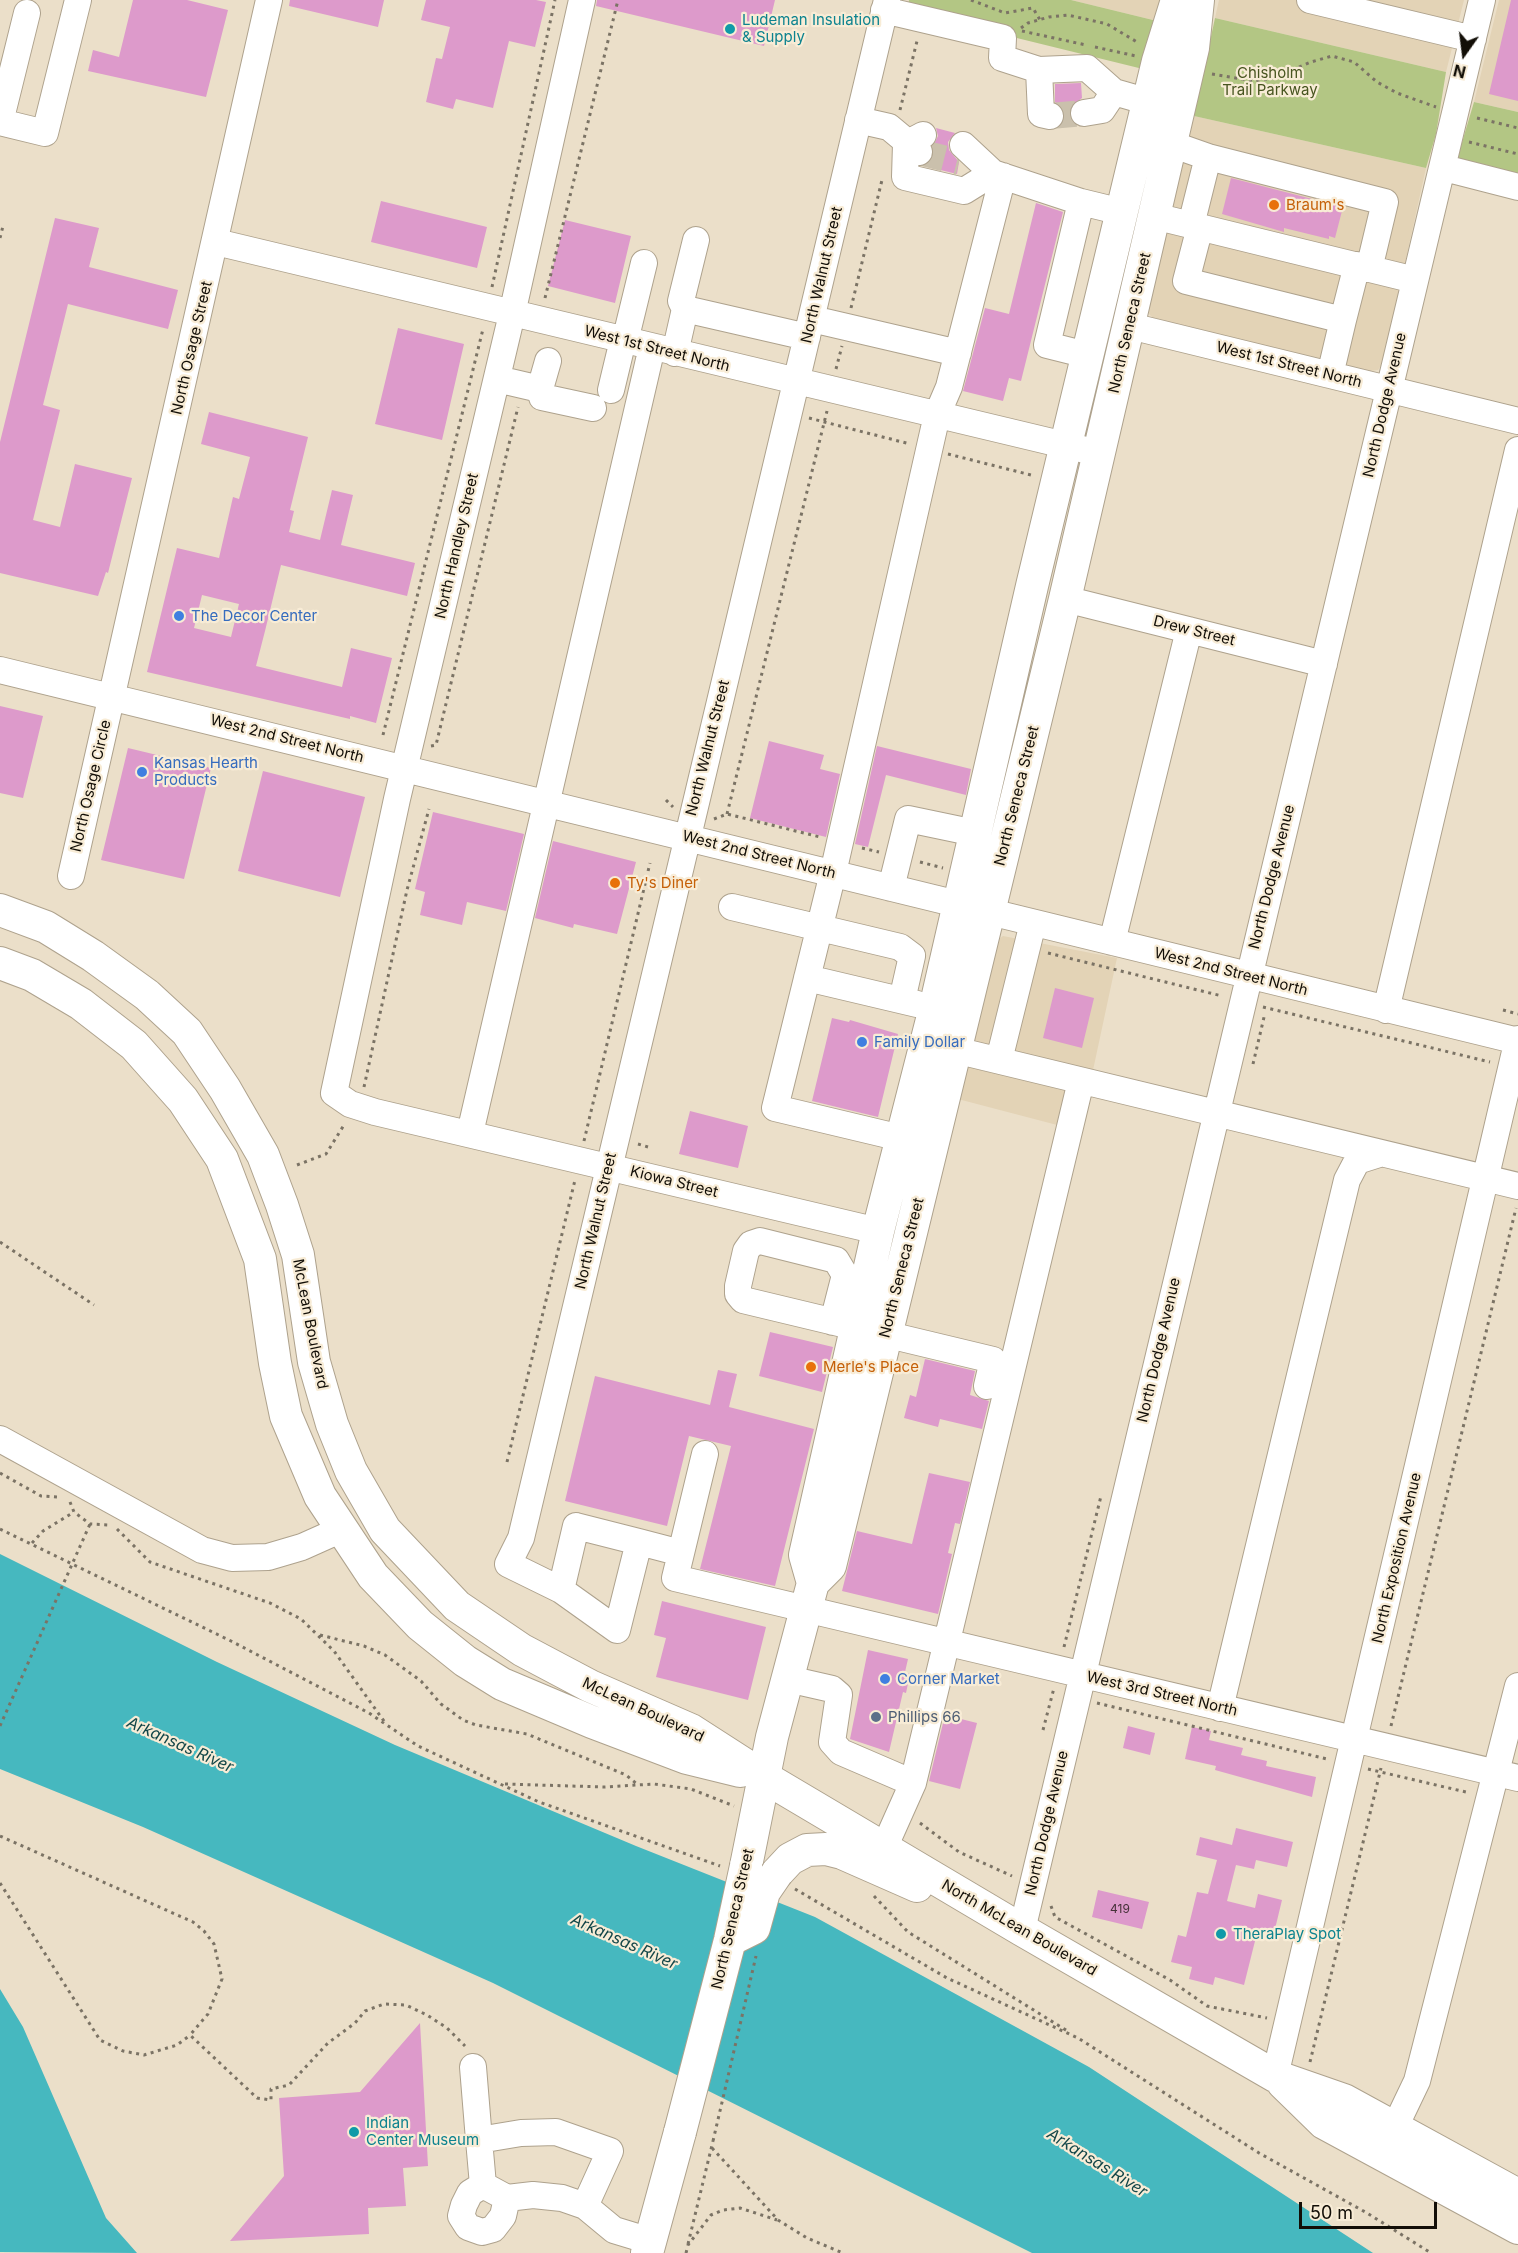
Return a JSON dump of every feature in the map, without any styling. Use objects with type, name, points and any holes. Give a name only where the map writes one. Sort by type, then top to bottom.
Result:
[{"type":"main road","name":"North Seneca Street","points":[[859,1328],[955,1050],[974,908],[968,832],[1149,102],[1143,53],[1177,0]]},
{"type":"main road","name":"North Seneca Street","points":[[649,2247],[680,2132],[744,1943],[746,1866],[764,1777],[810,1597],[805,1556],[859,1328],[878,1231],[935,1008],[974,908],[1065,599],[1188,68],[1197,20],[1198,0]]},
{"type":"main road","name":"McLean Boulevard","points":[[0,910],[46,927],[93,956],[147,995],[187,1032],[225,1089],[263,1155],[295,1245],[314,1362],[332,1424],[351,1471],[385,1530],[418,1568],[457,1606],[522,1650],[590,1686],[691,1730],[764,1777]]},
{"type":"main road","name":"McLean Boulevard","points":[[0,963],[32,975],[81,1004],[134,1045],[183,1100],[222,1159],[260,1259],[275,1363],[286,1416],[302,1457],[340,1530],[373,1576],[420,1625],[465,1661],[502,1684],[592,1722],[687,1758],[764,1777]]},
{"type":"main road","name":"North McLean Boulevard","points":[[764,1777],[1275,2076],[1344,2100],[1518,2195]]},
{"type":"main road","points":[[744,1943],[754,1928],[764,1892],[790,1859],[807,1850],[842,1853],[915,1886],[966,1897]]},
{"type":"main road","name":"North McLean Boulevard","points":[[1275,2076],[1324,2123],[1518,2228]]},
{"type":"street","points":[[27,13],[0,122],[45,134],[78,0]]},
{"type":"street","name":"North Osage Street","points":[[111,696],[216,242],[269,0]]},
{"type":"street","name":"North Handley Street","points":[[344,1099],[405,768],[496,379],[500,311],[582,0]]},
{"type":"street","points":[[1310,0],[1473,39]]},
{"type":"street","name":"North Dodge Avenue","points":[[1022,1930],[1248,976],[1444,168],[1482,0]]},
{"type":"street","points":[[885,5],[1003,38],[1002,58],[1039,70],[1088,68],[1114,92],[1149,102]]},
{"type":"street","name":"North Walnut Street","points":[[561,1590],[508,1564],[521,1538],[885,5]]},
{"type":"street","points":[[1039,70],[1046,105]]},
{"type":"street","points":[[1083,105],[1114,92]]},
{"type":"street","points":[[858,120],[889,127],[916,144],[905,177],[964,191],[998,175]]},
{"type":"street","points":[[1171,144],[1208,157],[1385,201],[1343,320],[1330,375]]},
{"type":"street","points":[[961,153],[998,175],[1081,202],[1122,212]]},
{"type":"street","points":[[1208,157],[1186,281],[1343,320]]},
{"type":"street","points":[[1444,168],[1518,187]]},
{"type":"street","points":[[901,1138],[775,1108],[833,873],[937,415],[949,387],[958,353],[998,175]]},
{"type":"street","points":[[1081,202],[1047,345],[1087,356]]},
{"type":"street","points":[[1155,216],[1415,280]]},
{"type":"street","points":[[696,240],[681,301],[686,309],[958,353]]},
{"type":"street","name":"West 1st Street North","points":[[216,242],[1098,453]]},
{"type":"street","points":[[611,390],[644,263]]},
{"type":"street","points":[[470,1133],[547,803],[664,350],[686,309]]},
{"type":"street","name":"West 1st Street North","points":[[1130,326],[1518,421]]},
{"type":"street","points":[[548,361],[540,389],[542,397],[593,408]]},
{"type":"street","points":[[496,379],[540,389]]},
{"type":"street","points":[[1386,1010],[1518,450]]},
{"type":"street","name":"Drew Street","points":[[1065,599],[1324,664]]},
{"type":"street","points":[[1112,942],[1189,630]]},
{"type":"street","name":"West 2nd Street North","points":[[0,670],[974,908],[1030,935],[1112,942],[1386,1010],[1518,1040]]},
{"type":"street","name":"North Osage Circle","points":[[71,876],[111,696]]},
{"type":"street","points":[[891,888],[908,819],[968,832]]},
{"type":"street","points":[[732,907],[900,947],[912,956],[902,1000]]},
{"type":"street","points":[[999,1060],[1030,935]]},
{"type":"street","points":[[807,978],[935,1008]]},
{"type":"street","name":"North Exposition Avenue","points":[[1275,2076],[1518,1040]]},
{"type":"street","points":[[955,1050],[1518,1186]]},
{"type":"street","points":[[884,1848],[914,1783],[1081,1081]]},
{"type":"street","name":"Kiowa Street","points":[[344,1099],[470,1133],[878,1231]]},
{"type":"street","points":[[1220,1708],[1347,1180],[1357,1161],[1379,1154]]},
{"type":"street","points":[[859,1328],[993,1360],[987,1386]]},
{"type":"street","points":[[0,1439],[202,1550],[232,1558],[268,1557],[302,1547],[340,1530]]},
{"type":"street","points":[[639,1542],[617,1630],[561,1590],[576,1526],[639,1542],[681,1553],[705,1454]]},
{"type":"street","name":"West 3rd Street North","points":[[681,1553],[675,1578],[810,1597],[1078,1687],[1220,1708],[1508,1776]]},
{"type":"street","points":[[788,1679],[832,1689],[839,1695],[832,1742],[841,1752],[914,1783]]},
{"type":"street","points":[[1395,2127],[1417,2081],[1491,1798],[1508,1776],[1518,1686]]},
{"type":"street","points":[[473,2067],[483,2185]]},
{"type":"street","points":[[479,2140],[520,2133],[556,2132],[610,2151],[585,2206]]},
{"type":"street","points":[[483,2185],[507,2198],[532,2195],[552,2197],[585,2206],[614,2230],[649,2247]]},
{"type":"street","points":[[483,2185],[470,2193],[464,2205],[461,2216],[468,2227],[482,2232],[493,2229],[503,2216],[507,2198]]},
{"type":"path","points":[[382,735],[500,311],[555,0]]},
{"type":"path","points":[[971,0],[1005,13],[1033,8],[1040,20]]},
{"type":"path","points":[[1018,30],[1028,23],[1068,15],[1107,24],[1143,53]]},
{"type":"path","points":[[1188,68],[1234,80],[1254,81],[1273,78],[1332,56],[1354,62],[1377,82],[1397,93],[1456,114],[1518,128]]},
{"type":"path","points":[[1449,140],[1470,142],[1518,154]]},
{"type":"path","points":[[0,238],[3,226]]},
{"type":"path","points":[[789,414],[1046,478]]},
{"type":"path","points":[[297,1165],[326,1155],[344,1099],[363,1090],[407,890],[429,809]]},
{"type":"path","points":[[712,819],[727,814],[945,869],[954,858],[968,832]]},
{"type":"path","points":[[1030,935],[1230,998]]},
{"type":"path","points":[[1260,1006],[1512,1067]]},
{"type":"path","points":[[1503,1010],[1518,1014]]},
{"type":"path","points":[[0,1242],[94,1305]]},
{"type":"path","points":[[0,1473],[41,1496],[68,1497],[74,1512],[90,1524],[113,1526],[150,1562],[270,1603],[301,1619],[334,1651],[387,1726]]},
{"type":"path","points":[[32,1543],[48,1527],[74,1512]]},
{"type":"path","points":[[0,1726],[90,1524]]},
{"type":"path","points":[[320,1635],[364,1646],[385,1655],[421,1681],[441,1704],[463,1720],[476,1725],[527,1734],[626,1775],[637,1784]]},
{"type":"path","points":[[1042,1689],[1078,1687],[1348,1764],[1491,1798]]},
{"type":"path","points":[[503,1784],[604,1787],[637,1784],[691,1789],[756,1816]]},
{"type":"path","points":[[902,1809],[959,1852],[1005,1871],[1048,1897],[1055,1917],[1170,1980],[1207,2006],[1280,2020],[1313,2052]]},
{"type":"path","points":[[0,1836],[193,1922],[204,1931],[216,1951],[222,1979],[208,2014],[190,2035],[177,2045],[144,2055],[117,2049],[100,2040],[0,1883]]},
{"type":"path","points":[[868,1890],[908,1932],[1078,2038]]},
{"type":"path","points":[[686,2253],[712,2148],[744,1943]]},
{"type":"path","points":[[190,2035],[258,2098],[271,2100],[271,2089],[289,2085],[328,2043],[355,2023],[365,2011],[384,2004],[406,2005],[447,2028],[470,2053],[473,2067]]},
{"type":"path","points":[[712,2148],[778,2220]]},
{"type":"path","points":[[688,2245],[711,2215],[723,2210],[740,2208],[778,2220],[807,2238],[843,2253]]},
{"type":"shaded area","points":[[1071,0],[1162,0],[1157,21]]},
{"type":"shaded area","points":[[1219,0],[1464,0],[1446,72],[1215,18]]},
{"type":"shaded area","points":[[1499,0],[1518,0],[1518,112],[1474,102]]},
{"type":"shaded area","points":[[1194,116],[1426,168],[1383,363],[1378,370],[1362,372],[1155,320],[1149,314],[1146,304]]},
{"type":"shaded area","points":[[1003,936],[1117,958],[1080,1131],[954,1098],[996,941]]},
{"type":"green space","points":[[909,0],[1071,0],[1157,21],[1147,70],[907,11]]},
{"type":"green space","name":"Chisholm Trail Parkway","points":[[1215,18],[1446,72],[1436,134],[1426,168],[1194,116]]},
{"type":"green space","points":[[1474,102],[1518,112],[1518,183],[1455,166]]},
{"type":"water","name":"Arkansas River","points":[[0,1554],[217,1662],[395,1745],[636,1846],[815,1917],[1089,2067],[1373,2253],[1032,2253],[493,1983],[143,1827],[0,1769]]},
{"type":"water","points":[[0,1989],[23,2027],[106,2218],[137,2253],[0,2252]]},
{"type":"building","points":[[133,0],[187,0],[228,10],[206,97],[88,71],[93,50],[119,57]]},
{"type":"building","points":[[290,0],[384,0],[378,27],[289,6]]},
{"type":"building","points":[[426,0],[536,0],[546,2],[535,47],[509,41],[493,108],[456,99],[453,109],[426,102],[436,58],[442,59],[450,27],[421,20]]},
{"type":"building","name":"Ludeman Insulation & Supply","points":[[597,0],[775,0],[764,46],[596,6]]},
{"type":"building","points":[[1511,0],[1518,0],[1518,101],[1489,94]]},
{"type":"building","points":[[1081,83],[1082,98],[1070,107],[1070,118],[1065,118],[1064,111],[1055,102],[1055,84]]},
{"type":"building","points":[[936,128],[955,133],[948,142],[949,150],[959,162],[957,174],[924,166],[934,155],[933,146],[938,136]]},
{"type":"building","points":[[1231,178],[1343,207],[1335,238],[1329,236],[1329,239],[1284,228],[1284,232],[1222,214]]},
{"type":"building","points":[[381,201],[487,227],[477,268],[371,242]]},
{"type":"building","points":[[1036,203],[1063,212],[1021,381],[1009,378],[1003,401],[963,391],[985,308],[1009,314]]},
{"type":"building","points":[[55,218],[99,228],[89,267],[178,290],[168,329],[68,304],[43,405],[60,410],[33,520],[60,527],[75,464],[132,478],[108,573],[106,572],[98,596],[0,573],[0,442]]},
{"type":"building","points":[[565,220],[631,236],[615,303],[548,286]]},
{"type":"building","points":[[398,328],[464,344],[442,440],[375,424]]},
{"type":"building","points":[[209,412],[308,437],[290,510],[294,511],[289,532],[320,540],[332,490],[353,495],[341,545],[415,563],[407,596],[281,565],[256,666],[342,687],[351,648],[392,658],[376,723],[147,672],[177,548],[219,558],[233,497],[239,499],[250,457],[201,444]],"holes":[[[202,595],[239,604],[231,637],[194,628]]]},
{"type":"building","points":[[0,706],[43,716],[23,798],[0,793]]},
{"type":"building","points":[[769,741],[824,755],[820,769],[840,774],[826,837],[750,818]]},
{"type":"building","points":[[877,746],[971,769],[966,795],[886,775],[868,847],[855,844]]},
{"type":"building","points":[[128,748],[211,768],[184,879],[101,860]]},
{"type":"building","points":[[263,771],[365,797],[340,897],[238,871]]},
{"type":"building","points":[[433,812],[524,834],[506,911],[467,902],[462,925],[420,915],[425,892],[415,889]]},
{"type":"building","points":[[553,841],[636,862],[617,934],[574,924],[573,928],[535,918]]},
{"type":"building","points":[[1055,988],[1094,998],[1082,1048],[1043,1038]]},
{"type":"building","points":[[832,1018],[849,1022],[850,1020],[898,1034],[878,1117],[812,1101]]},
{"type":"building","points":[[690,1111],[748,1126],[738,1168],[679,1154]]},
{"type":"building","points":[[770,1332],[833,1347],[822,1392],[759,1376]]},
{"type":"building","points":[[925,1359],[975,1371],[970,1395],[989,1401],[982,1429],[940,1419],[938,1427],[904,1418],[910,1395],[916,1397]]},
{"type":"building","points":[[718,1370],[737,1374],[729,1407],[814,1429],[775,1586],[700,1569],[731,1446],[689,1436],[667,1526],[565,1501],[595,1376],[710,1405]]},
{"type":"building","points":[[929,1473],[970,1482],[960,1524],[955,1523],[948,1553],[952,1554],[938,1614],[842,1591],[857,1531],[912,1544]]},
{"type":"building","points":[[662,1601],[766,1627],[748,1700],[656,1677],[666,1638],[654,1635]]},
{"type":"building","points":[[868,1650],[908,1659],[905,1672],[910,1674],[906,1693],[903,1692],[889,1752],[850,1739]]},
{"type":"building","points":[[945,1715],[977,1723],[960,1789],[929,1781]]},
{"type":"building","points":[[1128,1726],[1155,1733],[1150,1755],[1123,1748]]},
{"type":"building","points":[[1192,1727],[1211,1731],[1209,1740],[1243,1748],[1241,1755],[1267,1761],[1266,1766],[1316,1777],[1312,1797],[1215,1770],[1216,1766],[1185,1759]]},
{"type":"building","name":"TheraPlay Spot","points":[[1236,1828],[1293,1842],[1287,1867],[1256,1860],[1254,1869],[1236,1865],[1227,1901],[1255,1908],[1258,1894],[1282,1900],[1274,1933],[1258,1929],[1244,1985],[1215,1977],[1213,1985],[1189,1979],[1192,1967],[1171,1962],[1178,1935],[1186,1937],[1197,1892],[1208,1894],[1217,1860],[1196,1855],[1200,1837],[1232,1845]]},
{"type":"building","points":[[1098,1890],[1149,1902],[1142,1929],[1092,1917]]},
{"type":"building","name":"Indian Center Museum","points":[[420,2023],[428,2166],[403,2168],[406,2206],[368,2208],[369,2234],[230,2241],[284,2176],[279,2098],[360,2092]]},
{"type":"tunnel","points":[[1050,116],[1084,113]]},
{"type":"tunnel","points":[[919,152],[959,162]]},
{"type":"place","name":"Ludeman Insulation & Supply","points":[[730,29]]},
{"type":"place","name":"Braum's","points":[[1274,205]]},
{"type":"place","name":"The Decor Center","points":[[179,616]]},
{"type":"place","name":"Kansas Hearth Products","points":[[142,772]]},
{"type":"place","name":"Ty's Diner","points":[[615,883]]},
{"type":"place","name":"Family Dollar","points":[[862,1042]]},
{"type":"place","name":"Merle's Place","points":[[811,1367]]},
{"type":"place","name":"Corner Market","points":[[885,1679]]},
{"type":"place","name":"Phillips 66","points":[[876,1717]]},
{"type":"place","name":"TheraPlay Spot","points":[[1221,1934]]},
{"type":"place","name":"Indian Center Museum","points":[[354,2132]]}]
